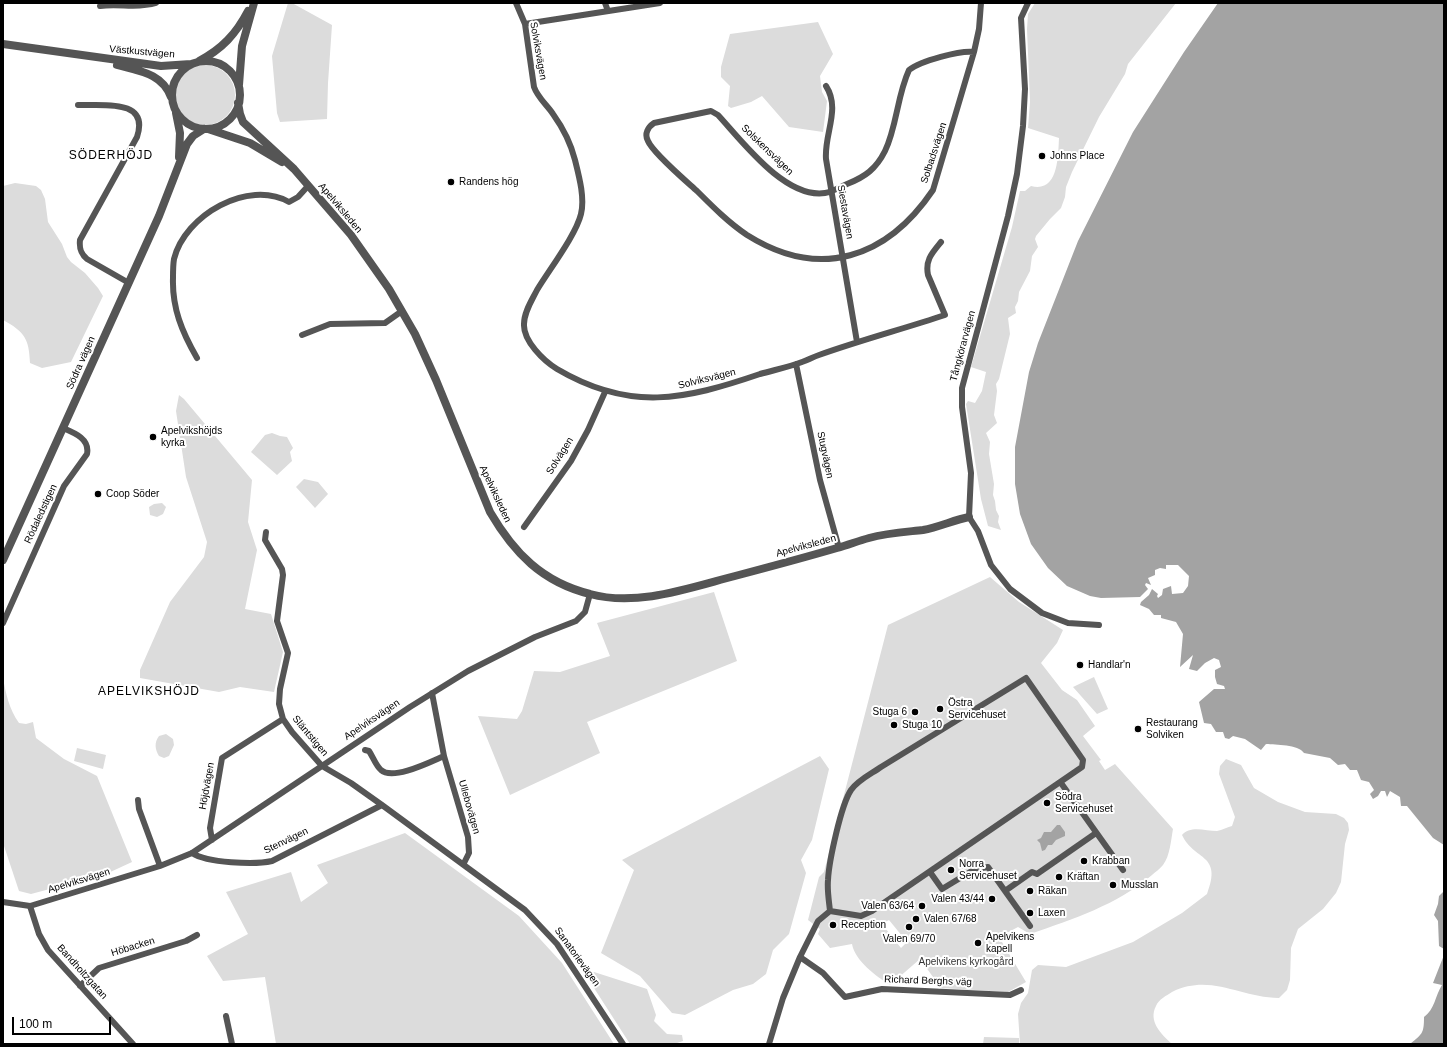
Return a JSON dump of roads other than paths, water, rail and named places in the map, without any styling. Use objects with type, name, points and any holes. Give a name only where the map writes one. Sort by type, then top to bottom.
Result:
[{"type":"street","points":[[100,6],[112,4],[139,6],[156,3]]},
{"type":"street","name":"Västkustvägen","points":[[3,44],[161,66],[194,63],[213,53],[233,36],[253,3]]},
{"type":"street","name":"Västkustvägen","points":[[238,88],[242,46],[253,3]]},
{"type":"street","name":"Solviksvägen","points":[[516,3],[525,24],[534,87],[558,121],[570,145],[579,177],[582,206],[579,221],[528,307],[524,323],[524,331],[537,352],[550,365],[578,381],[604,392],[641,398],[686,396],[716,389],[796,364],[857,342],[945,315],[926,268],[928,258],[941,242]]},
{"type":"street","points":[[605,3],[608,11]]},
{"type":"street","points":[[525,24],[660,3]]},
{"type":"street","name":"Solbadsvägen","points":[[647,132],[648,141],[651,146],[718,211],[748,235],[794,256],[843,258],[871,248],[883,241],[915,213],[933,190],[974,52],[979,29],[981,3]]},
{"type":"street","name":"Tångkörarvägen","points":[[969,517],[971,472],[962,407],[962,388],[1008,216],[1017,174],[1025,102],[1021,18],[1028,3]]},
{"type":"street","name":"Solskensvägen","points":[[647,132],[650,126],[659,122],[711,110],[718,115],[773,173],[787,184],[818,193],[831,191],[869,174],[882,158],[892,131],[909,70],[918,64],[959,53],[974,52]]},
{"type":"street","name":"Västkustvägen","points":[[90,57],[156,77],[167,87],[173,104]]},
{"type":"street","points":[[207,61],[222,65],[233,75],[238,88],[238,102],[235,112],[226,122],[205,129],[186,122],[173,104],[172,91],[177,78],[182,71],[194,63],[207,61]]},
{"type":"street","name":"Siestavägen","points":[[826,86],[832,103],[832,120],[825,153],[857,342]]},
{"type":"street","name":"Apelviksleden","points":[[238,102],[240,114],[244,122],[288,162],[351,236],[376,269],[402,311],[436,380],[484,498],[504,535],[523,557],[545,575],[565,585],[590,594],[626,598],[658,595],[839,548],[869,538],[902,531],[929,528],[969,517]]},
{"type":"street","name":"Södra vägen","points":[[173,104],[180,142],[176,174]]},
{"type":"street","points":[[78,105],[116,105],[128,108],[136,115],[138,121],[139,131],[137,137],[80,240],[83,256],[129,283]]},
{"type":"street","name":"Apelviksleden","points":[[205,129],[236,138],[259,148],[279,160],[306,183]]},
{"type":"street","name":"Södra vägen","points":[[3,560],[129,283],[190,139],[205,129]]},
{"type":"street","points":[[197,358],[181,327],[173,294],[174,259],[185,237],[199,220],[209,212],[231,200],[271,195],[289,202],[298,197],[306,183]]},
{"type":"street","points":[[302,335],[330,324],[385,323],[402,311]]},
{"type":"street","name":"Stugvägen","points":[[796,364],[820,480],[839,548]]},
{"type":"street","name":"Solvägen","points":[[524,527],[571,461],[588,430],[604,392]]},
{"type":"street","name":"Rödaledstigen","points":[[3,622],[64,486],[87,454],[88,449],[84,440],[63,428]]},
{"type":"street","points":[[969,517],[978,531],[991,565],[1002,582],[1018,596],[1042,613],[1059,620],[1075,624],[1098,625]]},
{"type":"street","name":"Släntstigen","points":[[266,532],[265,540],[282,569],[283,575],[276,614],[288,653],[279,696],[283,719],[322,766],[351,783],[464,864]]},
{"type":"street","name":"Apelviksvägen","points":[[3,902],[30,906],[160,866],[192,853],[432,693],[504,652],[576,621],[585,612],[590,594]]},
{"type":"street","points":[[769,1044],[783,998],[800,957],[818,921],[830,911],[861,916],[872,911],[1061,783],[1082,767],[1083,760],[1026,678],[881,767],[858,783],[851,790],[846,800],[832,851],[827,881],[830,911]]},
{"type":"street","name":"Ullebovägen","points":[[432,693],[444,756],[468,837],[469,853],[464,864]]},
{"type":"street","name":"Höjdvägen","points":[[212,840],[210,828],[222,758],[283,719]]},
{"type":"street","points":[[365,750],[369,751],[380,770],[387,773],[412,770],[444,756]]},
{"type":"street","points":[[1061,783],[1123,870]]},
{"type":"street","points":[[138,800],[139,809],[160,866]]},
{"type":"street","name":"Stenvägen","points":[[192,853],[208,859],[256,863],[272,861],[382,805]]},
{"type":"street","points":[[1005,891],[1032,872],[1037,874],[1096,833]]},
{"type":"street","name":"Sanatorievägen","points":[[464,864],[515,901],[550,935],[623,1044]]},
{"type":"street","points":[[930,872],[942,890],[974,869],[988,867],[1030,926]]},
{"type":"street","name":"Bandholtzgatan","points":[[30,906],[42,943],[133,1044]]},
{"type":"street","name":"Höbacken","points":[[80,986],[99,968],[186,941],[197,935]]},
{"type":"street","name":"Richard Berghs väg","points":[[800,957],[823,973],[845,997],[882,988],[1010,995],[1021,990]]},
{"type":"street","points":[[226,1016],[232,1044]]},
{"type":"place","name":"Johns Place","points":[[1042,156]]},
{"type":"place","name":"Randens hög","points":[[451,182]]},
{"type":"place","name":"Apelvikshöjds kyrka","points":[[153,437]]},
{"type":"place","name":"Coop Söder","points":[[98,494]]},
{"type":"place","name":"Handlar'n","points":[[1080,665]]},
{"type":"place","name":"Östra Servicehuset","points":[[940,709]]},
{"type":"place","name":"Stuga 6","points":[[915,712]]},
{"type":"place","name":"Stuga 10","points":[[894,725]]},
{"type":"place","name":"Restaurang Solviken","points":[[1138,729]]},
{"type":"place","name":"Södra Servicehuset","points":[[1047,803]]},
{"type":"place","name":"Krabban","points":[[1084,861]]},
{"type":"place","name":"Norra Servicehuset","points":[[951,870]]},
{"type":"place","name":"Kräftan","points":[[1059,877]]},
{"type":"place","name":"Musslan","points":[[1113,885]]},
{"type":"place","name":"Räkan","points":[[1030,891]]},
{"type":"place","name":"Valen 43/44","points":[[992,899]]},
{"type":"place","name":"Valen 63/64","points":[[922,906]]},
{"type":"place","name":"Laxen","points":[[1030,913]]},
{"type":"place","name":"Valen 67/68","points":[[916,919]]},
{"type":"place","name":"Reception","points":[[833,925]]},
{"type":"place","name":"Valen 69/70","points":[[909,927]]},
{"type":"place","name":"Apelvikens kapell","points":[[978,943]]},
{"type":"district","name":"SÖDERHÖJD","points":[[111,156]]},
{"type":"district","name":"APELVIKSHÖJD","points":[[149,692]]},
{"type":"park label","name":"Apelvikens kyrkogård","points":[[966,962]]}]
